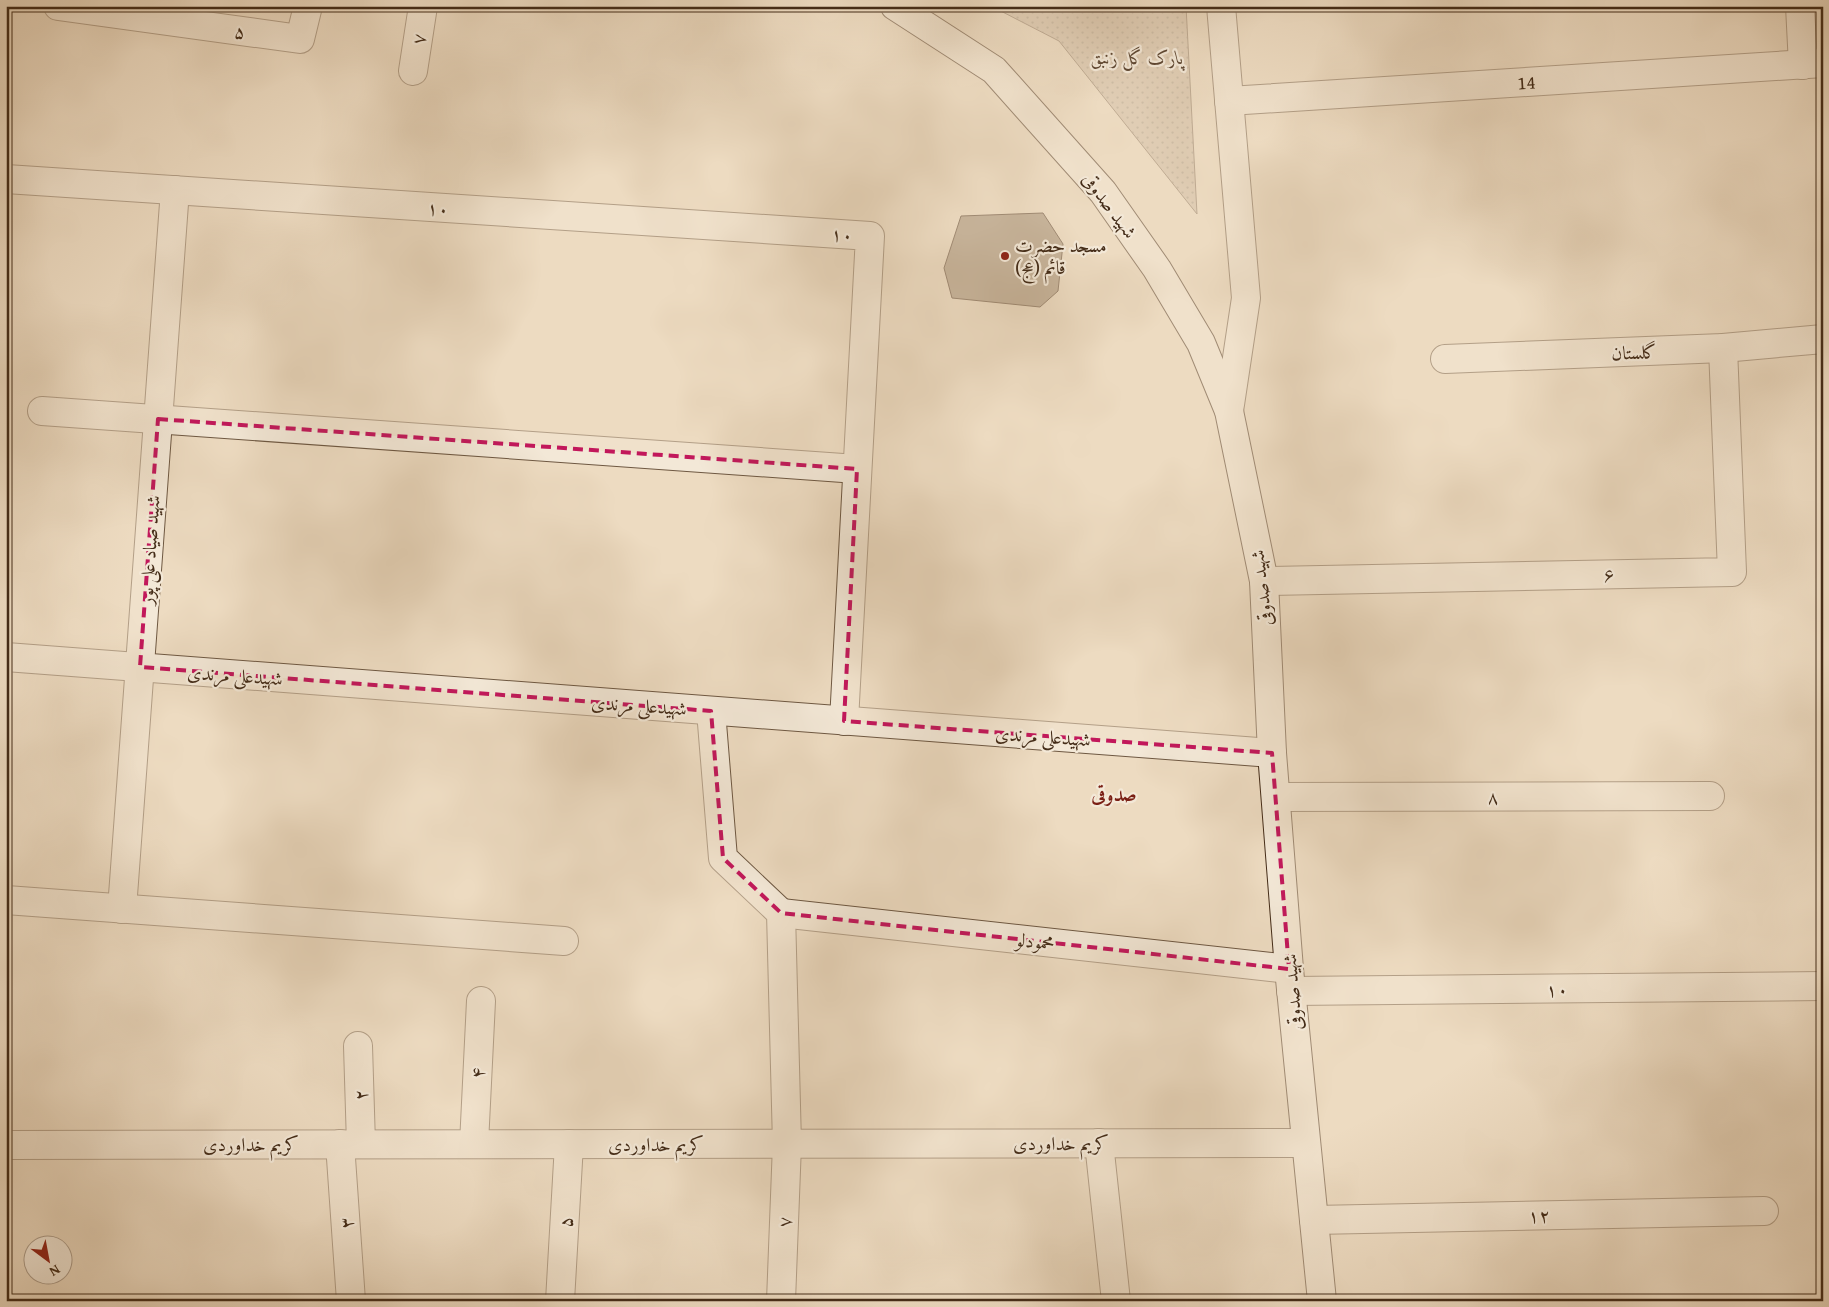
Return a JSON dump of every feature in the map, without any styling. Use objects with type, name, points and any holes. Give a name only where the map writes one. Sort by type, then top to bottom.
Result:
[{"type":"street","name":"۵","points":[[58,6],[300,39],[308,6]]},
{"type":"street","name":"۷","points":[[413,72],[423,6]]},
{"type":"street","name":"شهید صدوقی","points":[[895,6],[994,70],[1104,192],[1157,269],[1201,343],[1229,411],[1264,580],[1272,754],[1290,980],[1322,1301]]},
{"type":"street","points":[[1222,6],[1246,298],[1229,411]]},
{"type":"street","points":[[1800,6],[1813,64]]},
{"type":"street","name":"14","points":[[1229,101],[1813,64]]},
{"type":"street","name":"۱۰","points":[[6,179],[870,236],[857,469]]},
{"type":"street","name":"شهید صیاد علی پور","points":[[122,909],[175,190]]},
{"type":"street","name":"گلستان","points":[[1445,359],[1723,348],[1823,340]]},
{"type":"street","name":"۶","points":[[1264,580],[1732,572],[1723,348]]},
{"type":"street","points":[[42,411],[857,469],[844,721]]},
{"type":"street","name":"شهیدعلی مرندی","points":[[6,657],[1272,754]]},
{"type":"street","points":[[711,711],[723,858],[781,913]]},
{"type":"street","name":"۸","points":[[1276,798],[1710,796]]},
{"type":"street","points":[[6,900],[564,941]]},
{"type":"street","name":"۷","points":[[781,913],[787,1144],[781,1301]]},
{"type":"street","name":"محمودلو","points":[[781,913],[1290,980]]},
{"type":"street","name":"۱۰","points":[[1290,980],[1823,986]]},
{"type":"street","name":"۴","points":[[474,1144],[480,1002]]},
{"type":"street","name":"۲","points":[[351,1144],[358,1046]]},
{"type":"street","points":[[1099,1143],[1116,1301]]},
{"type":"street","name":"کریم خداوردی","points":[[6,1145],[1305,1143]]},
{"type":"street","name":"۳","points":[[351,1144],[351,1301]]},
{"type":"street","name":"۵","points":[[560,1301],[569,1144]]},
{"type":"street","name":"۱۲","points":[[1314,1220],[1764,1211]]},
{"type":"highlighted area","points":[[158,419],[857,469],[844,721],[1272,753],[1289,969],[781,913],[723,858],[711,711],[140,667]]},
{"type":"green space","name":"پارک گل زنبق","points":[[991,6],[1186,6],[1197,214],[1059,41]]},
{"type":"building","name":"مسجد حضرت قائم (عج)","points":[[1043,213],[1063,244],[1058,291],[1040,307],[952,298],[944,268],[961,216]]},
{"type":"place","name":"مسجد حضرت قائم (عج)","points":[[1005,256]]},
{"type":"district","name":"صدوقی","points":[[1114,793]]}]
